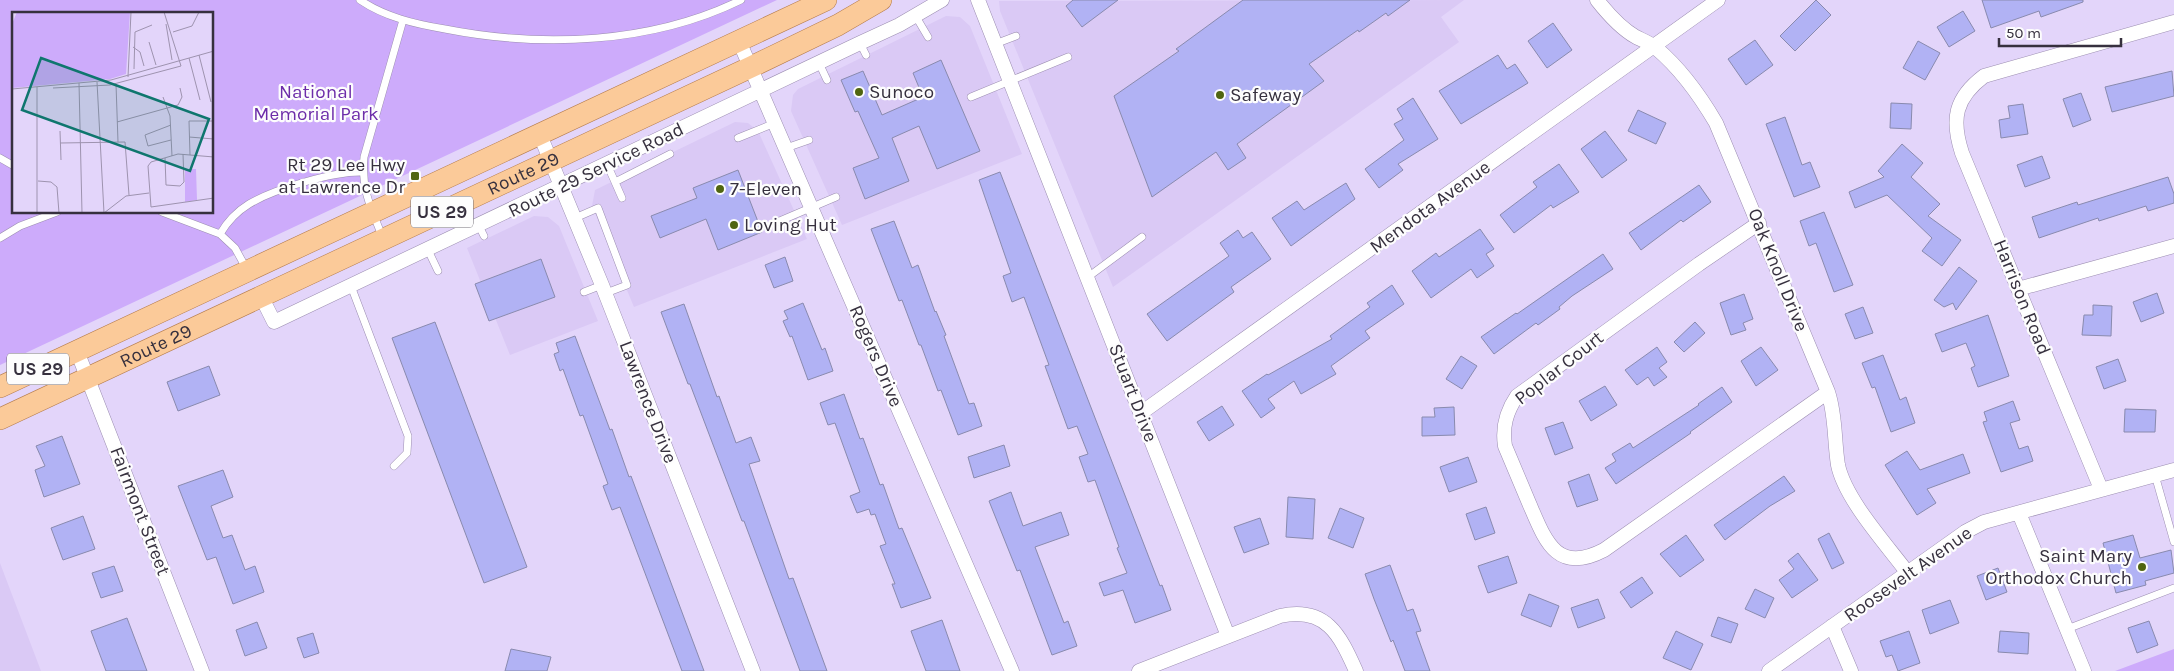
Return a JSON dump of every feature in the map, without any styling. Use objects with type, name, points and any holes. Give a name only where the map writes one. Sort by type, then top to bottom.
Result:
[{"type":"main road","name":"Route 29","points":[[0,387],[826,0]]},
{"type":"main road","name":"Route 29","points":[[0,419],[551,159],[751,67],[838,25],[881,0]]},
{"type":"street","name":"Route 29 Service Road","points":[[261,296],[274,322],[428,250],[481,231],[562,185],[820,63],[863,49],[942,0]]},
{"type":"street","name":"Stuart Drive","points":[[978,0],[1228,636]]},
{"type":"street","name":"Oak Knoll Drive","points":[[1597,0],[1616,22],[1634,36],[1654,46],[1679,69],[1700,95],[1716,122],[1828,392],[1834,409],[1838,465],[1850,496],[1907,572]]},
{"type":"street","name":"Mendota Avenue","points":[[1141,413],[1718,0]]},
{"type":"street","name":"Harrison Road","points":[[2101,489],[1956,136],[1955,119],[1960,103],[1973,84],[1992,72],[2174,22]]},
{"type":"street","name":"Rogers Drive","points":[[739,41],[1012,671]]},
{"type":"street","name":"Lawrence Drive","points":[[540,134],[604,289],[753,671]]},
{"type":"street","name":"Poplar Court","points":[[1759,224],[1699,264],[1517,396],[1506,418],[1503,431],[1505,446],[1547,543],[1563,555],[1573,558],[1584,558],[1604,550],[1828,392]]},
{"type":"street","points":[[2018,289],[2174,246]]},
{"type":"street","name":"Fairmont Street","points":[[77,351],[202,671]]},
{"type":"street","name":"Roosevelt Avenue","points":[[1769,671],[1907,572],[1965,532],[1984,522],[2174,470]]},
{"type":"street","points":[[2019,513],[2084,671]]},
{"type":"street","points":[[1139,671],[1280,616],[1291,614],[1308,615],[1322,620],[1333,628],[1343,641],[1356,671]]},
{"type":"street","points":[[1832,626],[1851,671]]},
{"type":"lane","points":[[360,0],[377,10],[403,20],[468,34],[559,40],[602,38],[642,32],[683,22],[726,8],[741,0]]},
{"type":"lane","points":[[915,15],[928,37]]},
{"type":"lane","points":[[384,239],[364,188],[362,172],[364,157],[403,20]]},
{"type":"lane","points":[[995,44],[1016,36]]},
{"type":"lane","points":[[971,97],[1068,57]]},
{"type":"lane","points":[[820,63],[827,80]]},
{"type":"lane","points":[[738,138],[776,123]]},
{"type":"lane","points":[[786,148],[809,140]]},
{"type":"lane","points":[[615,182],[670,154]]},
{"type":"lane","points":[[0,158],[12,165]]},
{"type":"lane","points":[[607,164],[622,198]]},
{"type":"lane","points":[[220,234],[236,213],[249,204],[279,191],[341,172],[362,172]]},
{"type":"lane","points":[[775,223],[836,197]]},
{"type":"lane","points":[[575,218],[598,208],[627,285],[584,292]]},
{"type":"lane","points":[[0,238],[20,226],[52,214]]},
{"type":"lane","points":[[167,214],[220,234],[235,248],[248,271]]},
{"type":"lane","points":[[1088,277],[1142,237]]},
{"type":"lane","points":[[428,250],[438,271]]},
{"type":"lane","points":[[351,286],[408,436],[407,453],[394,466]]},
{"type":"lane","points":[[2154,475],[2174,542]]},
{"type":"lane","points":[[2067,629],[2174,588]]},
{"type":"shaded area","points":[[1464,0],[1441,17],[1459,42],[1113,287],[1000,11],[999,1]]},
{"type":"shaded area","points":[[946,16],[960,17],[970,26],[1022,154],[842,225],[791,111],[793,95],[798,89]]},
{"type":"shaded area","points":[[735,122],[748,123],[758,131],[807,239],[634,307],[592,206],[595,190]]},
{"type":"shaded area","points":[[534,216],[548,217],[559,226],[598,321],[510,355],[467,248]]},
{"type":"shaded area","points":[[0,563],[11,592],[41,671],[0,671]]},
{"type":"green space","name":"National Memorial Park","points":[[0,0],[777,0],[0,365]]},
{"type":"green space","points":[[2174,649],[2174,671],[2115,671]]},
{"type":"building","points":[[1073,0],[1118,0],[1082,27],[1066,6]]},
{"type":"building","points":[[1243,0],[1410,0],[1388,16],[1386,13],[1359,32],[1358,30],[1309,64],[1324,81],[1237,144],[1246,158],[1228,170],[1216,152],[1152,197],[1114,96],[1179,51],[1176,49]]},
{"type":"building","points":[[1816,0],[1831,15],[1795,51],[1780,36]]},
{"type":"building","points":[[1982,0],[2083,0],[2083,2],[2041,17],[2039,11],[1991,28]]},
{"type":"building","points":[[1963,11],[1975,31],[1949,47],[1937,27]]},
{"type":"building","points":[[1553,23],[1572,50],[1547,68],[1528,41]]},
{"type":"building","points":[[1755,40],[1773,65],[1746,85],[1728,59]]},
{"type":"building","points":[[1918,41],[1940,53],[1925,80],[1903,68]]},
{"type":"building","points":[[1498,55],[1507,69],[1515,64],[1528,83],[1461,124],[1439,91]]},
{"type":"building","points":[[941,60],[980,151],[937,169],[919,126],[892,138],[909,181],[865,199],[853,168],[879,158],[858,111],[855,112],[841,80],[863,71],[882,115],[923,97],[913,73]]},
{"type":"building","points":[[2172,71],[2174,96],[2112,112],[2105,87]]},
{"type":"building","points":[[2081,93],[2091,120],[2073,127],[2063,99]]},
{"type":"building","points":[[1413,98],[1438,139],[1398,164],[1403,170],[1379,188],[1365,169],[1404,140],[1394,124],[1403,119],[1397,109]]},
{"type":"building","points":[[1891,103],[1912,104],[1911,129],[1890,128]]},
{"type":"building","points":[[2023,104],[2028,134],[2001,138],[1999,120],[2010,118],[2008,106]]},
{"type":"building","points":[[1638,110],[1666,123],[1656,144],[1628,131]]},
{"type":"building","points":[[1785,117],[1802,165],[1810,162],[1820,187],[1794,197],[1766,124]]},
{"type":"building","points":[[1605,131],[1627,160],[1602,178],[1581,149]]},
{"type":"building","points":[[1902,144],[1923,163],[1911,177],[1940,204],[1928,216],[1961,240],[1942,266],[1922,251],[1932,238],[1887,195],[1855,208],[1849,192],[1884,177],[1878,171]]},
{"type":"building","points":[[2042,156],[2050,178],[2025,187],[2017,165]]},
{"type":"building","points":[[1559,164],[1579,192],[1553,208],[1551,205],[1514,233],[1500,215],[1537,187],[1533,182]]},
{"type":"building","points":[[738,170],[762,232],[718,250],[706,219],[660,238],[651,216],[697,198],[693,188]]},
{"type":"building","points":[[1000,172],[1160,586],[1162,585],[1171,610],[1135,623],[1123,590],[1104,596],[1099,583],[1127,573],[1117,548],[1119,547],[1095,480],[1088,482],[1079,457],[1088,454],[1077,426],[1068,429],[1045,366],[1049,365],[1024,297],[1012,302],[1003,276],[1011,273],[979,180]]},
{"type":"building","points":[[2168,177],[2174,194],[2174,203],[2148,211],[2146,206],[2099,221],[2098,218],[2039,238],[2032,217],[2077,202],[2078,205]]},
{"type":"building","points":[[1346,183],[1355,199],[1291,246],[1272,218],[1297,201],[1304,210]]},
{"type":"building","points":[[1699,185],[1711,202],[1683,222],[1681,220],[1641,250],[1629,233]]},
{"type":"building","points":[[1824,212],[1853,285],[1834,292],[1816,243],[1809,246],[1800,221]]},
{"type":"building","points":[[894,221],[912,268],[918,265],[935,312],[946,335],[944,336],[969,404],[974,403],[982,426],[958,435],[941,390],[938,391],[902,300],[899,301],[871,229]]},
{"type":"building","points":[[1480,229],[1494,249],[1486,254],[1494,266],[1477,278],[1471,269],[1431,298],[1412,271],[1436,253],[1439,257]]},
{"type":"building","points":[[1238,230],[1243,238],[1252,232],[1271,259],[1231,287],[1234,292],[1167,341],[1147,314],[1229,256],[1220,243]]},
{"type":"building","points":[[1603,254],[1613,269],[1572,296],[1559,307],[1560,309],[1538,325],[1536,323],[1494,354],[1481,337]]},
{"type":"building","points":[[785,257],[793,281],[774,288],[765,265]]},
{"type":"building","points":[[541,259],[555,297],[489,321],[475,284]]},
{"type":"building","points":[[1959,267],[1977,281],[1956,310],[1953,303],[1944,307],[1934,300]]},
{"type":"building","points":[[1392,285],[1404,304],[1365,331],[1370,338],[1331,366],[1336,374],[1301,394],[1294,381],[1268,399],[1275,408],[1261,418],[1242,391],[1267,374],[1332,339],[1330,336],[1370,307],[1367,303]]},
{"type":"building","points":[[2157,293],[2164,313],[2141,322],[2133,302]]},
{"type":"building","points":[[1744,294],[1753,319],[1743,323],[1746,330],[1731,335],[1720,303]]},
{"type":"building","points":[[803,303],[822,350],[825,348],[833,371],[808,380],[792,336],[790,337],[783,321],[788,319],[784,311]]},
{"type":"building","points":[[684,304],[717,397],[719,396],[736,443],[751,437],[760,461],[749,464],[789,579],[793,578],[827,671],[800,671],[744,521],[742,521],[690,384],[688,384],[661,312]]},
{"type":"building","points":[[2093,305],[2112,306],[2111,336],[2082,335],[2084,315],[2093,315]]},
{"type":"building","points":[[1863,307],[1873,333],[1855,339],[1845,314]]},
{"type":"building","points":[[1988,315],[2009,376],[1978,387],[1971,368],[1975,366],[1966,343],[1942,352],[1935,334]]},
{"type":"building","points":[[435,322],[527,567],[484,583],[392,338]]},
{"type":"building","points":[[1695,322],[1705,333],[1684,352],[1674,342]]},
{"type":"building","points":[[575,336],[610,430],[612,429],[629,477],[631,476],[704,671],[682,671],[620,507],[612,510],[603,486],[608,484],[583,415],[580,416],[563,369],[560,371],[554,354],[559,352],[556,343]]},
{"type":"building","points":[[1657,347],[1667,362],[1659,368],[1667,377],[1654,386],[1648,377],[1637,385],[1625,370]]},
{"type":"building","points":[[1761,347],[1778,370],[1756,386],[1741,361]]},
{"type":"building","points":[[1883,355],[1900,400],[1906,397],[1915,423],[1891,432],[1875,387],[1872,388],[1862,363]]},
{"type":"building","points":[[1461,356],[1477,366],[1462,389],[1446,379]]},
{"type":"building","points":[[2118,359],[2126,381],[2104,389],[2096,367]]},
{"type":"building","points":[[209,366],[220,395],[178,411],[167,382]]},
{"type":"building","points":[[1605,386],[1617,405],[1591,421],[1579,401]]},
{"type":"building","points":[[1722,387],[1732,402],[1691,433],[1616,484],[1605,468],[1616,461],[1612,454],[1630,443],[1633,448],[1699,405]]},
{"type":"building","points":[[844,394],[860,439],[863,438],[880,485],[883,484],[899,529],[902,528],[931,598],[901,608],[892,584],[895,584],[880,546],[886,544],[875,514],[871,515],[869,509],[857,513],[850,496],[860,492],[835,423],[828,425],[820,403]]},
{"type":"building","points":[[2013,401],[2020,420],[2010,423],[2019,449],[2028,446],[2033,461],[2001,472],[1983,422],[1987,421],[1984,412]]},
{"type":"building","points":[[1222,406],[1234,425],[1209,441],[1197,422]]},
{"type":"building","points":[[1454,407],[1455,435],[1422,436],[1422,417],[1435,417],[1434,408]]},
{"type":"building","points":[[2125,409],[2156,410],[2155,432],[2124,432]]},
{"type":"building","points":[[1563,422],[1573,448],[1555,455],[1545,428]]},
{"type":"building","points":[[62,436],[80,484],[44,497],[35,470],[45,466],[36,446]]},
{"type":"building","points":[[1004,445],[1010,466],[974,478],[968,457]]},
{"type":"building","points":[[1907,451],[1920,470],[1963,454],[1970,473],[1927,489],[1936,503],[1917,515],[1885,465]]},
{"type":"building","points":[[1468,457],[1477,482],[1449,492],[1440,467]]},
{"type":"building","points":[[223,470],[233,497],[211,506],[223,538],[232,535],[245,570],[255,566],[264,592],[233,604],[216,557],[207,560],[178,486]]},
{"type":"building","points":[[1589,474],[1598,500],[1577,507],[1568,482]]},
{"type":"building","points":[[1784,476],[1795,491],[1770,506],[1725,540],[1714,525]]},
{"type":"building","points":[[1011,492],[1023,526],[1061,512],[1069,535],[1035,547],[1064,623],[1068,621],[1077,646],[1052,655],[1020,570],[1017,571],[989,501]]},
{"type":"building","points":[[1288,497],[1315,499],[1313,539],[1286,537]]},
{"type":"building","points":[[1486,507],[1495,533],[1475,540],[1466,514]]},
{"type":"building","points":[[1340,508],[1364,518],[1353,548],[1328,538]]},
{"type":"building","points":[[83,516],[95,549],[63,560],[51,528]]},
{"type":"building","points":[[1260,518],[1269,544],[1244,553],[1234,527]]},
{"type":"building","points":[[1829,533],[1844,563],[1832,569],[1818,539]]},
{"type":"building","points":[[1686,535],[1704,560],[1680,577],[1660,554]]},
{"type":"building","name":"Saint Mary Orthodox Church","points":[[2133,535],[2140,558],[2171,550],[2174,573],[2145,581],[2146,585],[2116,593],[2103,543]]},
{"type":"building","points":[[1798,553],[1818,580],[1792,598],[1779,580],[1794,569],[1788,561]]},
{"type":"building","points":[[1508,556],[1517,583],[1488,593],[1478,566]]},
{"type":"building","points":[[1390,565],[1407,611],[1413,609],[1421,631],[1416,632],[1430,671],[1405,671],[1374,599],[1365,574]]},
{"type":"building","points":[[114,566],[123,591],[101,598],[92,573]]},
{"type":"building","points":[[1998,568],[2007,592],[1986,600],[1977,576]]},
{"type":"building","points":[[1642,577],[1653,593],[1631,608],[1620,592]]},
{"type":"building","points":[[1755,589],[1774,598],[1765,618],[1745,609]]},
{"type":"building","points":[[1529,594],[1559,606],[1551,627],[1521,615]]},
{"type":"building","points":[[1598,599],[1605,618],[1578,628],[1571,608]]},
{"type":"building","points":[[1950,600],[1959,623],[1930,634],[1922,610]]},
{"type":"building","points":[[1718,617],[1738,624],[1731,643],[1711,636]]},
{"type":"building","points":[[127,618],[147,671],[106,671],[91,631]]},
{"type":"building","points":[[942,620],[960,671],[926,671],[911,631]]},
{"type":"building","points":[[2149,621],[2158,645],[2137,653],[2128,628]]},
{"type":"building","points":[[257,622],[267,648],[245,656],[236,630]]},
{"type":"building","points":[[1676,631],[1703,644],[1691,670],[1663,658]]},
{"type":"building","points":[[1909,631],[1920,663],[1898,671],[1892,655],[1886,657],[1880,641]]},
{"type":"building","points":[[2000,631],[2029,633],[2028,654],[1998,652]]},
{"type":"building","points":[[313,633],[319,653],[304,658],[297,638]]},
{"type":"building","points":[[511,649],[551,657],[547,671],[505,671]]},
{"type":"place","name":"Sunoco","points":[[859,92]]},
{"type":"place","name":"Safeway","points":[[1220,95]]},
{"type":"place","name":"Rt 29 Lee Hwy at Lawrence Dr","points":[[415,176]]},
{"type":"place","name":"7-Eleven","points":[[720,189]]},
{"type":"place","name":"Loving Hut","points":[[734,225]]},
{"type":"place","name":"Saint Mary Orthodox Church","points":[[2142,567]]}]
